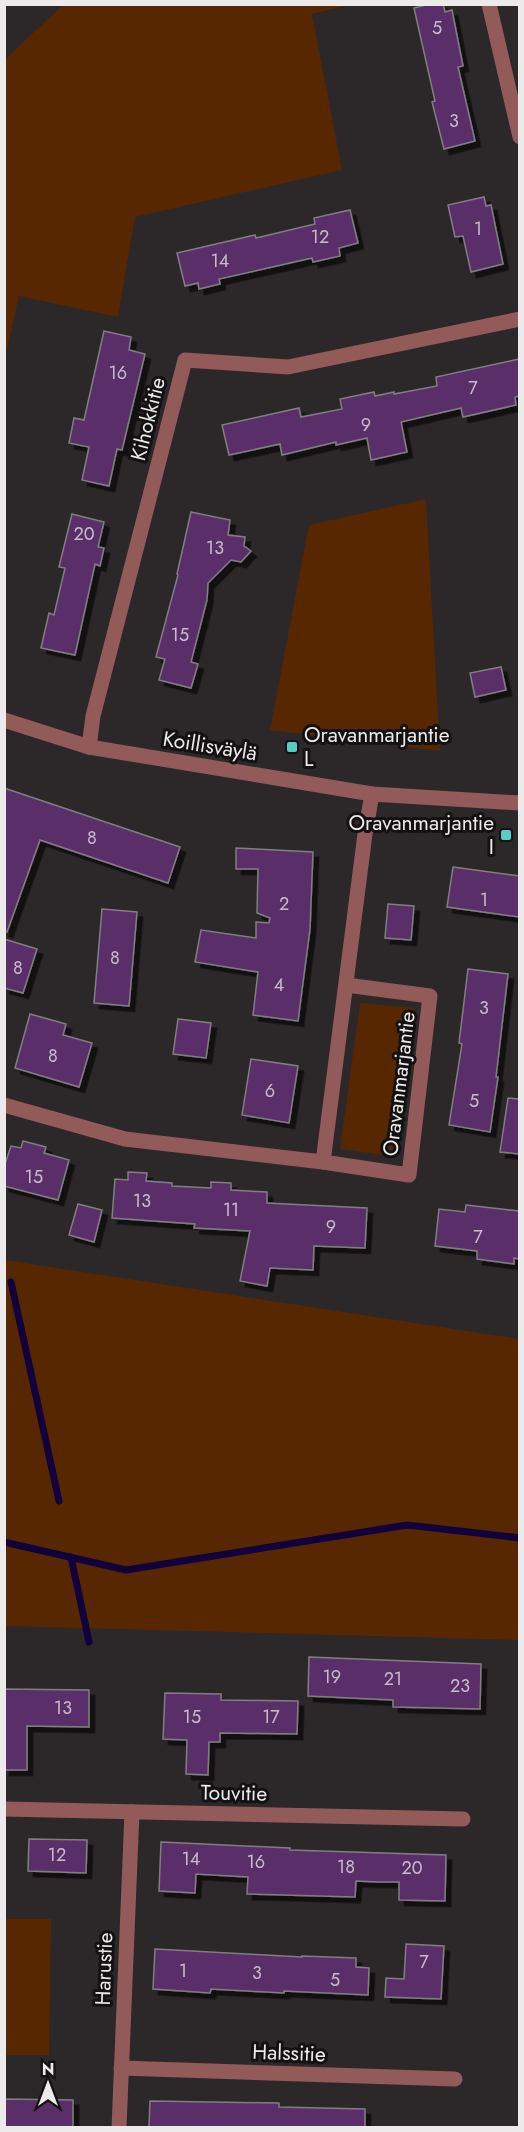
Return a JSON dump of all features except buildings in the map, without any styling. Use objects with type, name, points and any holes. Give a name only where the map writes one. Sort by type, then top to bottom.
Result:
[{"type":"street","points":[[489,4],[519,137]]},
{"type":"street","name":"Kihokkitie","points":[[89,747],[93,716],[185,360],[288,368],[519,319]]},
{"type":"street","name":"Koillisväylä","points":[[4,720],[89,747],[372,794],[519,803]]},
{"type":"street","points":[[323,1162],[372,794]]},
{"type":"street","name":"Oravanmarjantie","points":[[4,1105],[125,1139],[323,1162],[409,1175],[430,996],[346,985]]},
{"type":"street","name":"Touvitie","points":[[4,1809],[463,1819]]},
{"type":"street","name":"Harustie","points":[[119,2127],[132,1812]]},
{"type":"street","name":"Halssitie","points":[[121,2068],[455,2079]]},
{"type":"shaded area","points":[[64,4],[349,5],[312,14],[342,170],[135,217],[118,317],[19,296],[5,359],[5,59]]},
{"type":"shaded area","points":[[426,499],[440,751],[270,730],[309,525]]},
{"type":"shaded area","points":[[360,1003],[415,1008],[397,1157],[340,1149]]},
{"type":"shaded area","points":[[5,1260],[519,1339],[519,1640],[5,1626]]},
{"type":"shaded area","points":[[5,1919],[51,1919],[49,2055],[5,2055]]},
{"type":"waterway","points":[[11,1282],[59,1501]]},
{"type":"waterway","points":[[4,1542],[126,1570],[407,1525],[520,1538]]},
{"type":"waterway","points":[[71,1557],[89,1642]]},
{"type":"place","name":"Oravanmarjantie L","points":[[292,747]]},
{"type":"place","name":"Oravanmarjantie I","points":[[506,835]]}]
